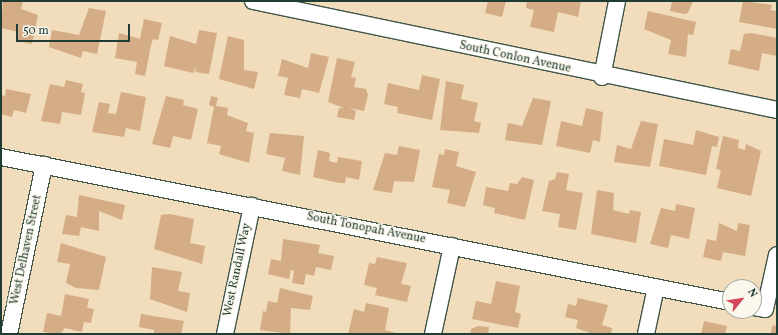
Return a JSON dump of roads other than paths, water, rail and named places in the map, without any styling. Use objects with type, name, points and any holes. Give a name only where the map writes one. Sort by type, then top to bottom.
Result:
[{"type":"street","name":"South Conlon Avenue","points":[[253,1],[602,77],[777,110]]},
{"type":"street","points":[[602,77],[617,1]]},
{"type":"street","name":"South Tonopah Avenue","points":[[1,156],[722,300]]},
{"type":"street","name":"West Delhaven Street","points":[[9,334],[44,165]]},
{"type":"street","name":"West Randall Way","points":[[225,334],[252,206]]},
{"type":"street","points":[[433,334],[452,246]]},
{"type":"street","points":[[762,302],[774,279],[777,255]]},
{"type":"street","points":[[646,334],[656,287]]}]
